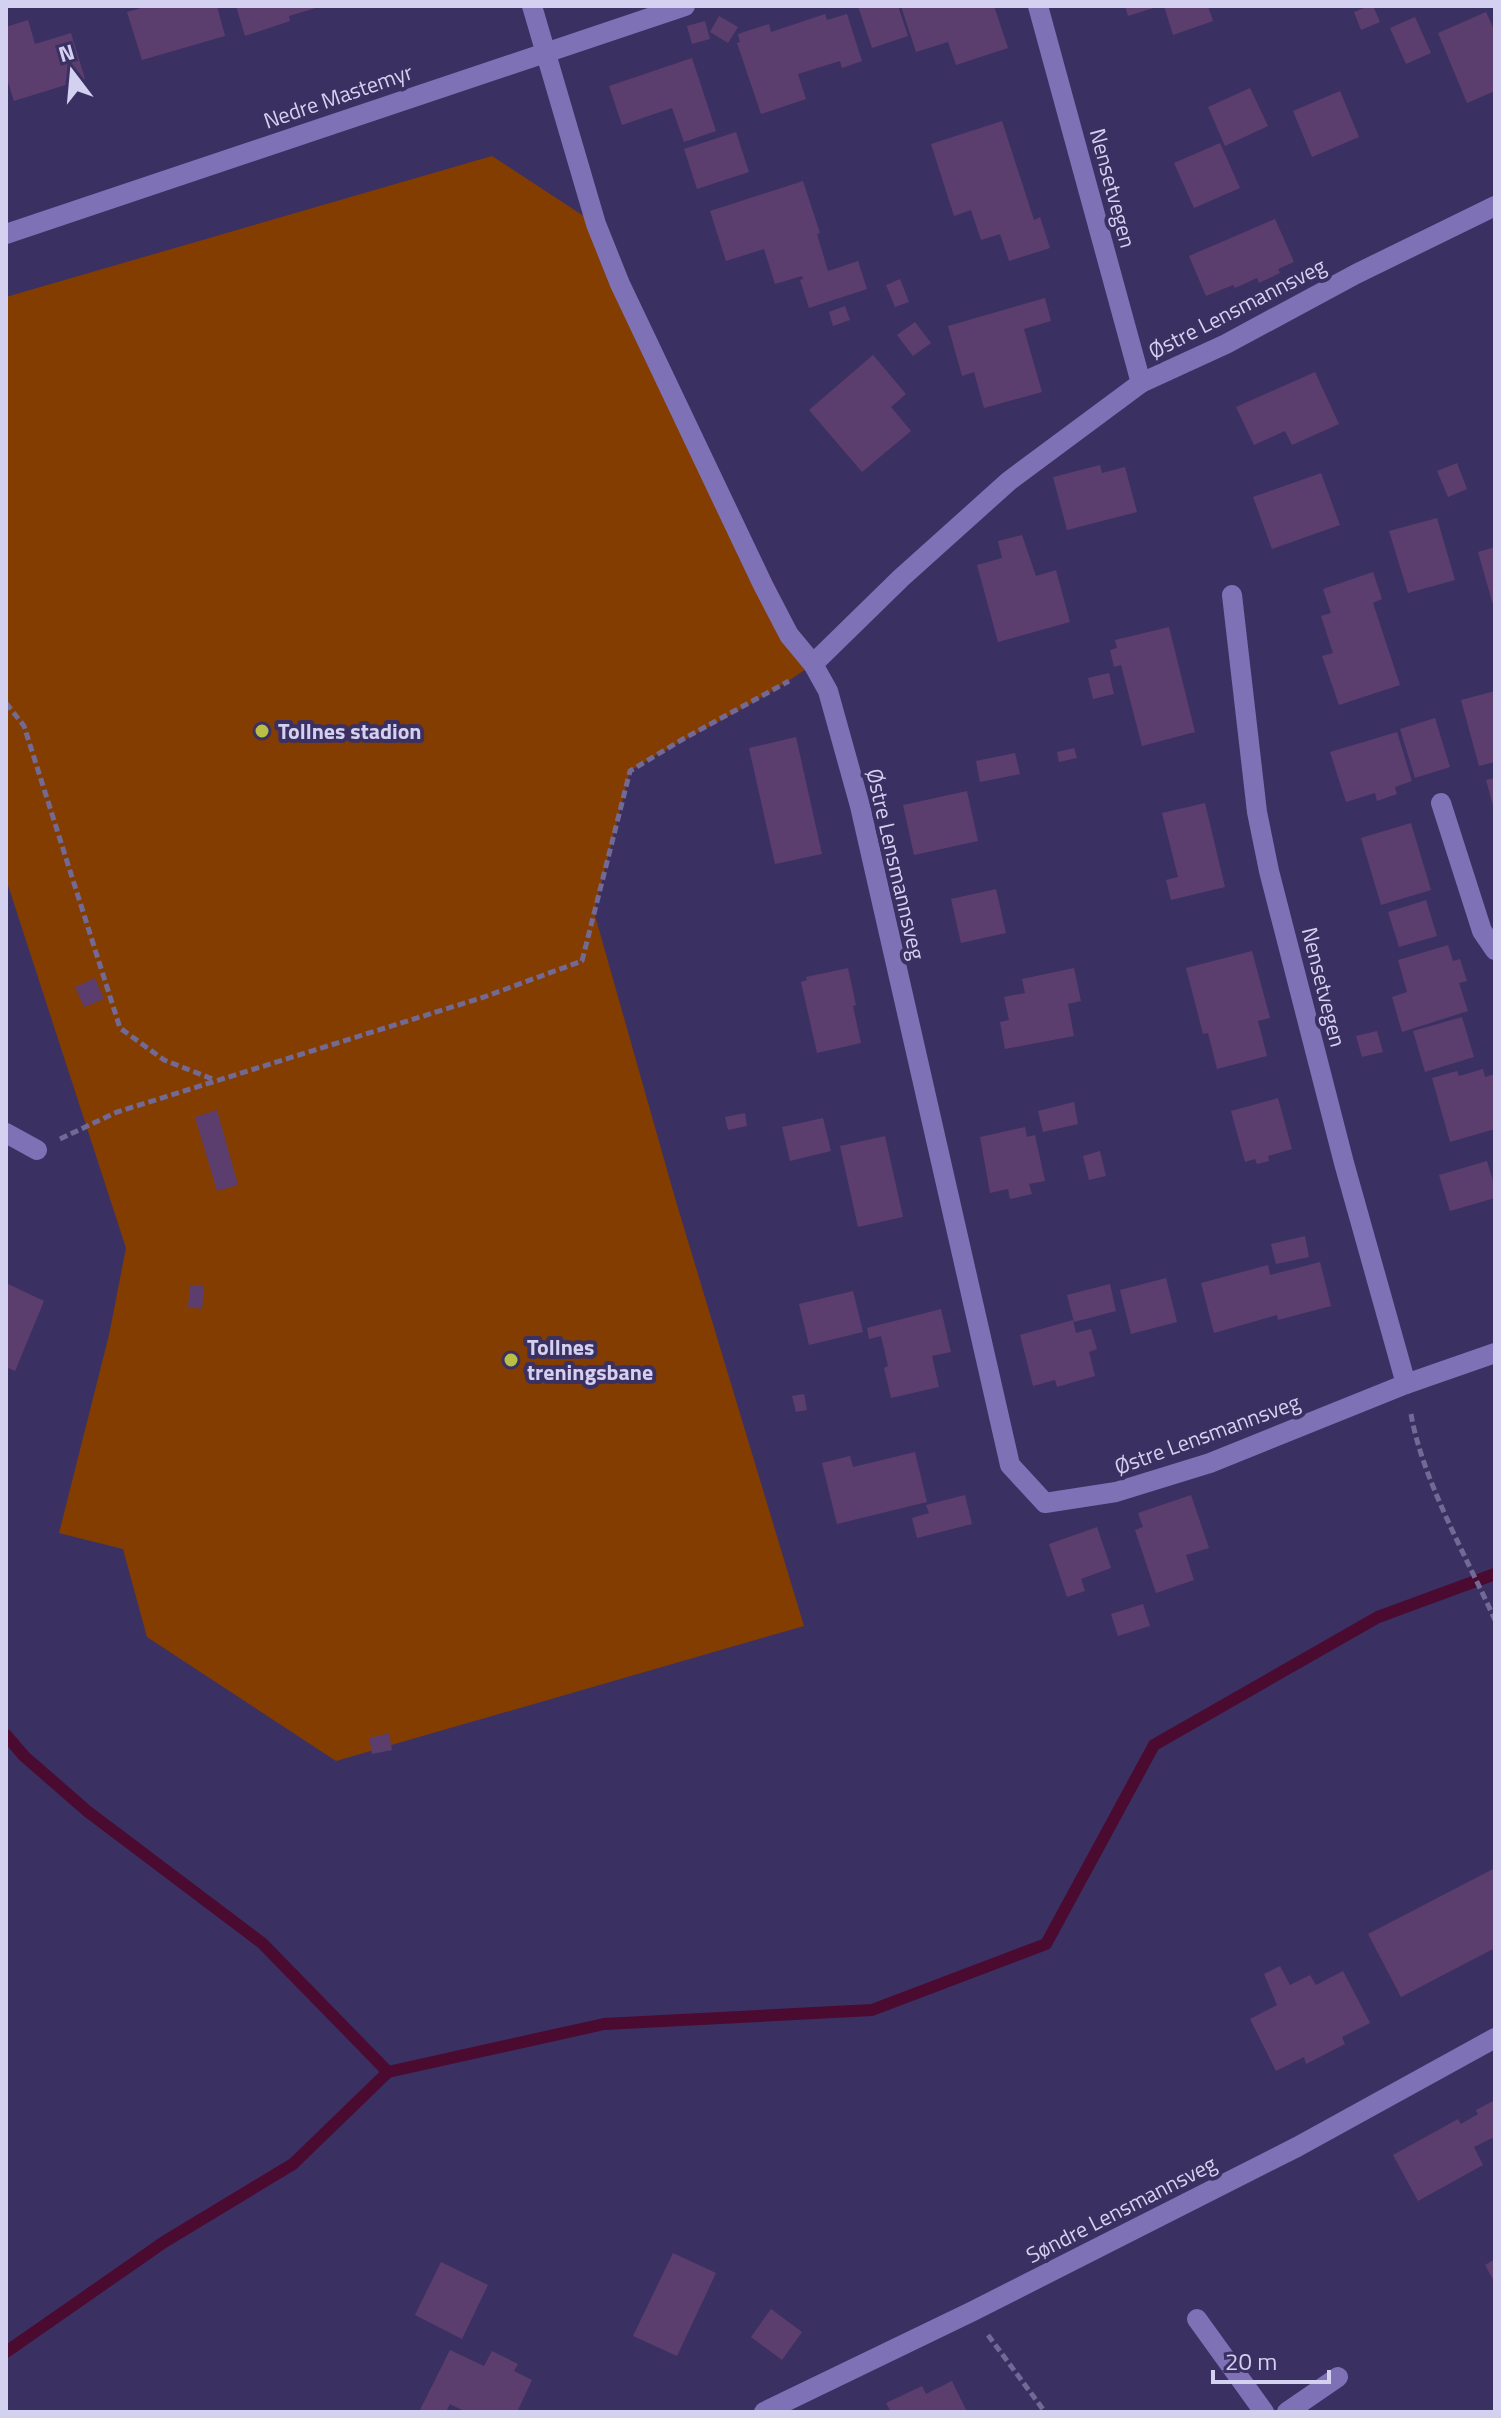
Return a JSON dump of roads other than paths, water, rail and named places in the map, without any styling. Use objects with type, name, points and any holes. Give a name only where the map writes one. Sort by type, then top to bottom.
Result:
[{"type":"street","points":[[532,6],[596,224],[620,284],[763,585],[789,635],[813,664]]},
{"type":"street","name":"Nedre Mastemyr","points":[[6,234],[685,6]]},
{"type":"street","name":"Nensetvegen","points":[[1038,6],[1141,383]]},
{"type":"street","name":"Østre Lensmannsveg","points":[[1406,1384],[1210,1463],[1116,1492],[1045,1503],[1010,1465],[860,806],[828,691],[813,664],[901,578],[1009,481],[1141,383],[1226,344],[1356,274],[1495,206]]},
{"type":"street","name":"Nensetvegen","points":[[1232,595],[1257,812],[1269,871],[1344,1163],[1406,1384]]},
{"type":"street","points":[[1441,803],[1482,931],[1495,950]]},
{"type":"street","points":[[6,1133],[37,1150]]},
{"type":"street","points":[[1406,1384],[1495,1353]]},
{"type":"street","name":"Søndre Lensmannsveg","points":[[764,2412],[971,2312],[1297,2147],[1495,2038]]},
{"type":"street","points":[[1197,2319],[1264,2412]]},
{"type":"street","points":[[1287,2412],[1338,2377]]},
{"type":"waterway","points":[[6,2352],[164,2242],[293,2164],[388,2072],[604,2024],[872,2010],[1046,1944],[1154,1745],[1378,1617],[1495,1574]]},
{"type":"waterway","points":[[6,1735],[24,1756],[87,1811],[262,1943],[388,2072]]},
{"type":"place","name":"Tollnes stadion","points":[[262,731]]},
{"type":"place","name":"Tollnes treningsbane","points":[[511,1360]]}]
